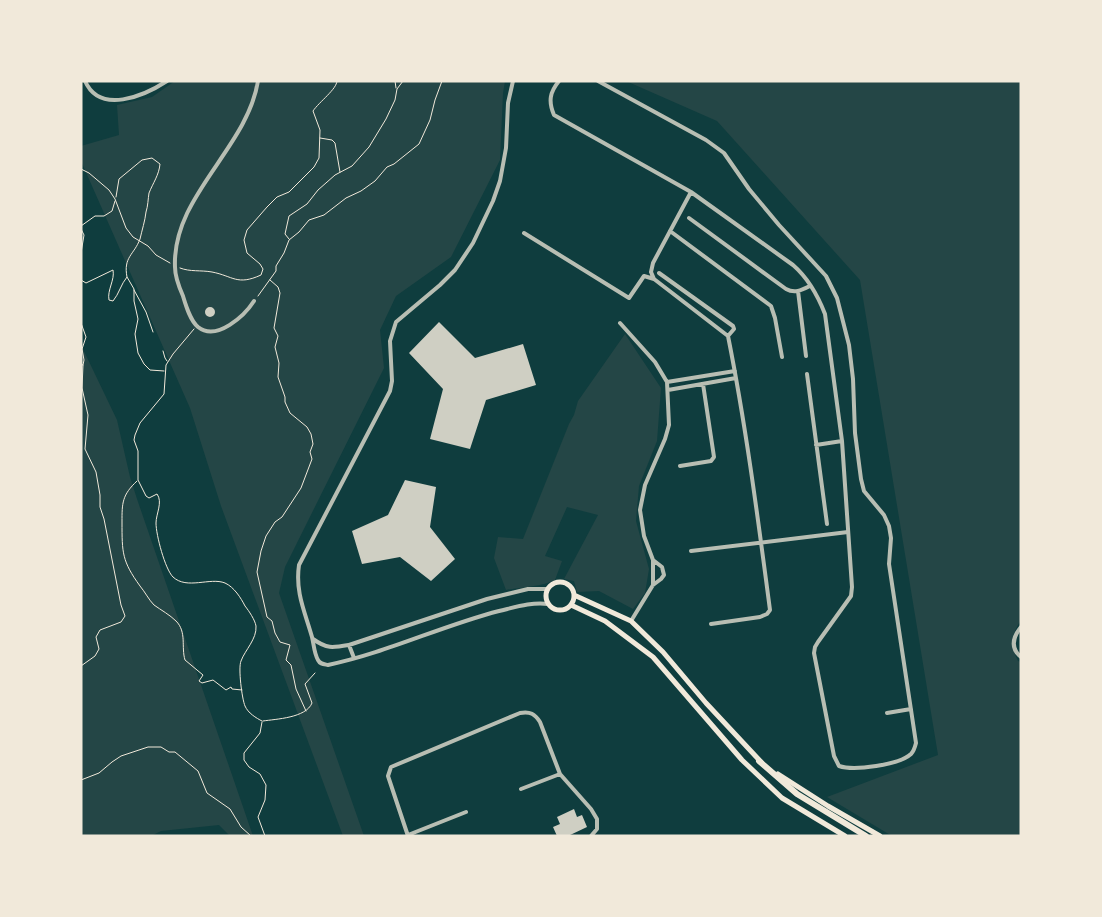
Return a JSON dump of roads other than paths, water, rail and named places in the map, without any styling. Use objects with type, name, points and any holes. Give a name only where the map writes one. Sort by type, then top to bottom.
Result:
[{"type":"highway","points":[[759,761],[798,794],[866,836]]},
{"type":"main road","points":[[563,582],[571,587],[574,596],[571,605],[562,610],[556,610],[548,604],[545,596],[547,589],[554,583],[563,582]]},
{"type":"main road","points":[[574,596],[631,621],[663,652],[759,761],[795,786],[880,836]]},
{"type":"main road","points":[[571,605],[605,621],[653,658],[742,760],[782,798],[845,836]]},
{"type":"main road","points":[[698,710],[706,703]]},
{"type":"street","points":[[85,81],[91,92],[97,97],[114,100],[143,94],[167,81]]},
{"type":"street","points":[[254,301],[248,310],[237,320],[223,329],[207,330],[196,326],[186,307],[175,266],[181,230],[189,209],[238,134],[253,103],[258,81]]},
{"type":"street","points":[[513,81],[508,103],[506,148],[500,181],[487,215],[455,270],[396,322],[390,341],[392,381],[390,391],[299,565],[297,585],[317,659],[321,664],[328,665],[484,615],[536,602],[548,604]]},
{"type":"street","points":[[559,81],[550,98],[550,107],[554,115],[692,192],[793,264],[801,271],[819,299],[825,314],[842,441],[852,587],[851,596],[818,642],[814,653],[834,756],[839,766],[850,768],[892,764],[910,755],[914,751],[916,743],[889,564],[891,538],[889,526],[884,515],[864,491],[861,479],[855,434],[853,379],[849,345],[832,286],[815,262],[791,239],[749,189],[724,153],[706,140],[598,81]]},
{"type":"street","points":[[654,279],[651,268],[692,192]]},
{"type":"street","points":[[689,218],[791,292],[810,286]]},
{"type":"street","points":[[670,231],[771,306],[776,318],[782,357]]},
{"type":"street","points":[[524,232],[629,298],[644,276],[654,279],[728,336],[735,370],[770,610],[767,614],[760,617],[711,624]]},
{"type":"street","points":[[659,273],[733,326],[734,329],[728,336]]},
{"type":"street","points":[[798,291],[806,356]]},
{"type":"street","points":[[620,323],[655,362],[667,382],[669,425],[645,486],[640,510],[644,536],[653,560],[653,585]]},
{"type":"street","points":[[667,382],[735,370]]},
{"type":"street","points":[[807,374],[827,524]]},
{"type":"street","points":[[668,390],[736,378]]},
{"type":"street","points":[[680,466],[711,461],[714,457],[703,384]]},
{"type":"street","points":[[816,445],[842,441]]},
{"type":"street","points":[[691,551],[848,532]]},
{"type":"street","points":[[631,621],[653,585],[661,580],[664,575],[662,567],[653,560]]},
{"type":"street","points":[[313,639],[328,648],[349,645],[487,599],[528,589],[547,589]]},
{"type":"street","points":[[1021,627],[1014,636],[1014,644],[1021,658]]},
{"type":"street","points":[[349,645],[354,658]]},
{"type":"street","points":[[887,713],[911,709]]},
{"type":"street","points":[[466,812],[408,835],[388,776],[391,767],[520,713],[527,712],[536,717],[560,774],[591,809],[597,819],[598,824],[591,836]]},
{"type":"street","points":[[522,789],[560,774]]}]
